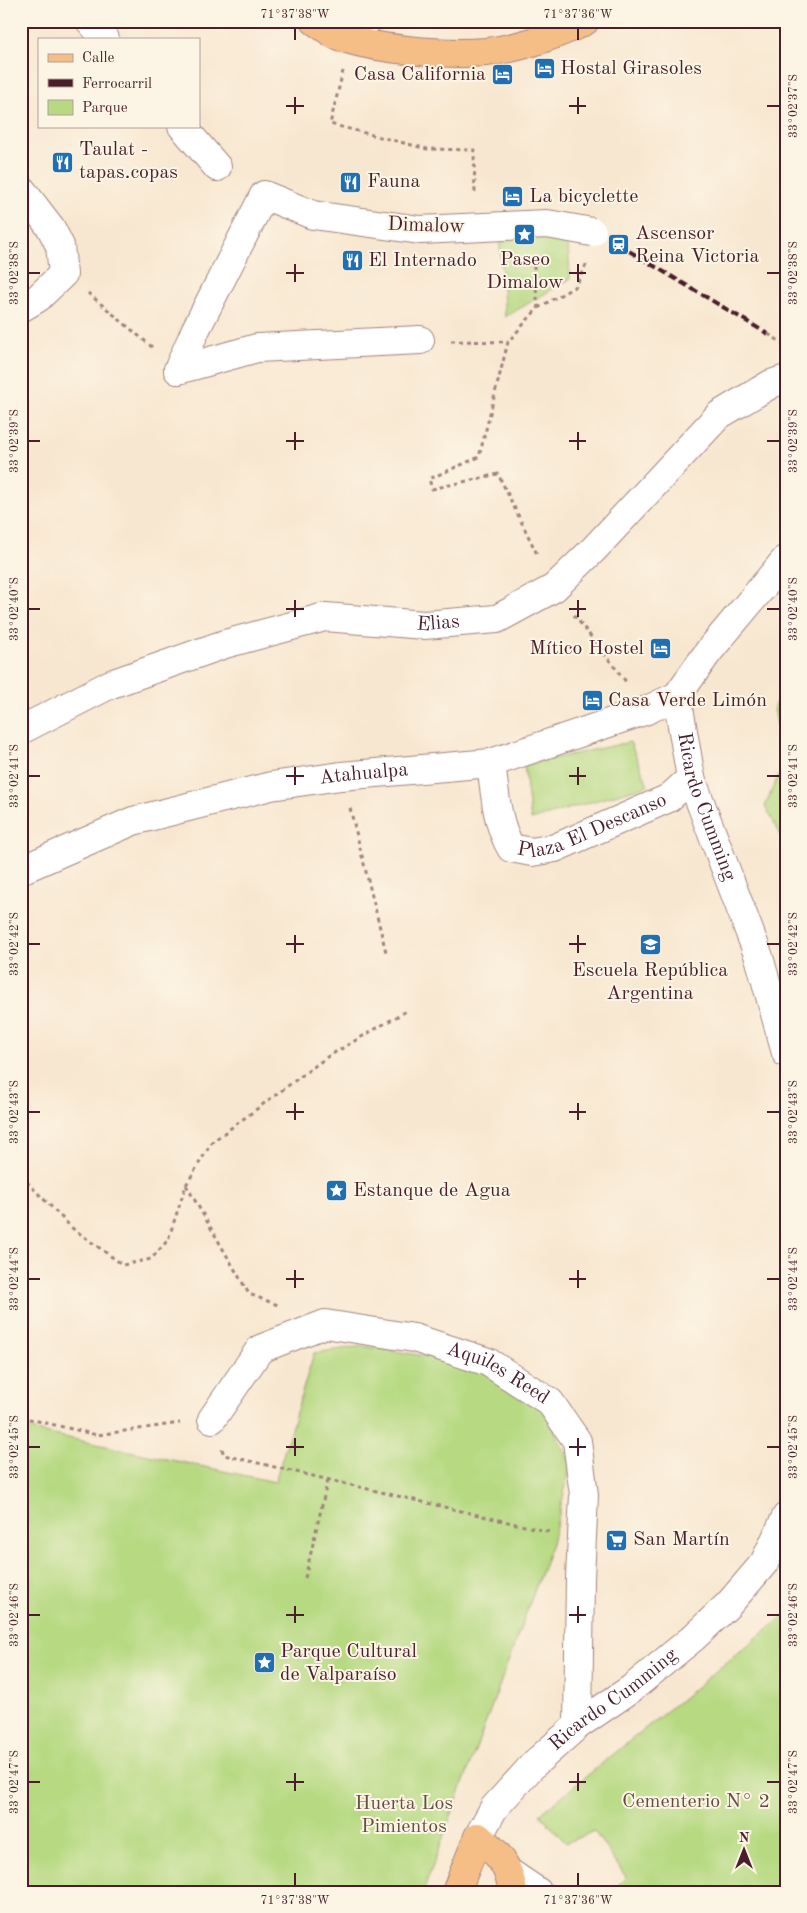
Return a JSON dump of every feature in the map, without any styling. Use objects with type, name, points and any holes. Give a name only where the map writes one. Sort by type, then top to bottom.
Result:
[{"type":"main road","points":[[343,29],[393,48],[436,52],[487,52],[554,36],[585,21]]},
{"type":"main road","points":[[478,1837],[494,1849],[512,1882]]},
{"type":"main road","name":"Ricardo Cumming","points":[[456,1892],[478,1837]]},
{"type":"street","points":[[90,21],[105,38]]},
{"type":"street","points":[[184,128],[217,167]]},
{"type":"street","points":[[21,189],[51,228],[60,246],[63,274],[38,298],[21,308]]},
{"type":"street","name":"Dimalow","points":[[178,370],[196,329],[264,195],[313,215],[420,230],[547,224],[592,232]]},
{"type":"street","points":[[178,370],[257,348],[420,340]]},
{"type":"street","name":"Elias","points":[[21,730],[111,684],[224,644],[325,617],[424,625],[497,619],[554,588],[594,549],[719,415],[771,384],[786,379]]},
{"type":"street","points":[[677,696],[709,650],[786,559]]},
{"type":"street","name":"Atahualpa","points":[[21,870],[133,821],[271,786],[342,776],[491,763],[648,710],[677,696]]},
{"type":"street","name":"Ricardo Cumming","points":[[677,696],[691,778],[759,957],[786,1054]]},
{"type":"street","name":"Plaza El Descanso","points":[[491,763],[499,820],[504,836],[511,848],[532,852],[555,848],[669,798],[691,778]]},
{"type":"street","points":[[212,1419],[260,1350],[325,1324]]},
{"type":"street","name":"Aquiles Reed","points":[[325,1324],[414,1338],[488,1362],[550,1402],[577,1441],[584,1495],[580,1578],[578,1725]]},
{"type":"street","name":"Ricardo Cumming","points":[[478,1837],[494,1808],[510,1788],[578,1725],[631,1689],[693,1638],[775,1565],[786,1517]]},
{"type":"street","points":[[512,1882],[538,1892]]},
{"type":"path","points":[[343,29],[351,41],[330,124],[427,149],[474,150],[476,200]]},
{"type":"path","points":[[592,232],[587,262],[576,286],[538,308],[508,342],[479,457],[429,478],[432,489],[498,474],[554,588],[648,710]]},
{"type":"path","points":[[533,253],[538,308]]},
{"type":"path","points":[[63,274],[107,306],[178,370]]},
{"type":"path","points":[[768,334],[786,345]]},
{"type":"path","points":[[420,340],[508,342]]},
{"type":"path","points":[[342,776],[386,952]]},
{"type":"path","points":[[21,1176],[72,1228],[123,1265],[151,1259],[168,1240],[186,1185],[212,1142],[327,1057],[408,1010]]},
{"type":"path","points":[[186,1185],[250,1294],[325,1324]]},
{"type":"path","points":[[21,1418],[97,1435],[212,1419],[224,1455],[557,1534]]},
{"type":"path","points":[[305,1578],[328,1479]]},
{"type":"green space","points":[[499,233],[568,241],[570,279],[505,317]]},
{"type":"green space","points":[[786,681],[786,835],[782,837],[765,806],[780,772],[778,730],[774,707]]},
{"type":"green space","points":[[630,742],[648,785],[531,820],[524,765]]},
{"type":"green space","name":"Parque Cultural de Valparaíso","points":[[363,1346],[468,1363],[540,1401],[571,1464],[552,1543],[423,1892],[21,1892],[21,1428],[275,1482],[314,1353]]},
{"type":"green space","name":"Cementerio N° 2","points":[[786,1614],[786,1892],[612,1892],[626,1877],[594,1831],[566,1843],[540,1814]]},
{"type":"railway","points":[[619,245],[768,334]]},
{"type":"place","name":"Hostal Girasoles","points":[[544,69]]},
{"type":"place","name":"Casa California","points":[[502,75]]},
{"type":"place","name":"Taulat - tapas.copas","points":[[63,162]]},
{"type":"place","name":"Fauna","points":[[351,182]]},
{"type":"place","name":"La bicyclette","points":[[513,197]]},
{"type":"place","name":"Paseo Dimalow","points":[[525,234]]},
{"type":"place","name":"Ascensor Reina Victoria","points":[[619,245]]},
{"type":"place","name":"El Internado","points":[[352,261]]},
{"type":"place","name":"Mítico Hostel","points":[[660,649]]},
{"type":"place","name":"Casa Verde Limón","points":[[592,701]]},
{"type":"place","name":"Escuela República Argentina","points":[[650,945]]},
{"type":"place","name":"Estanque de Agua","points":[[337,1191]]},
{"type":"place","name":"San Martín","points":[[617,1540]]},
{"type":"place","name":"Parque Cultural de Valparaíso","points":[[264,1663]]},
{"type":"park label","name":"Huerta Los Pimientos","points":[[404,1816]]}]
